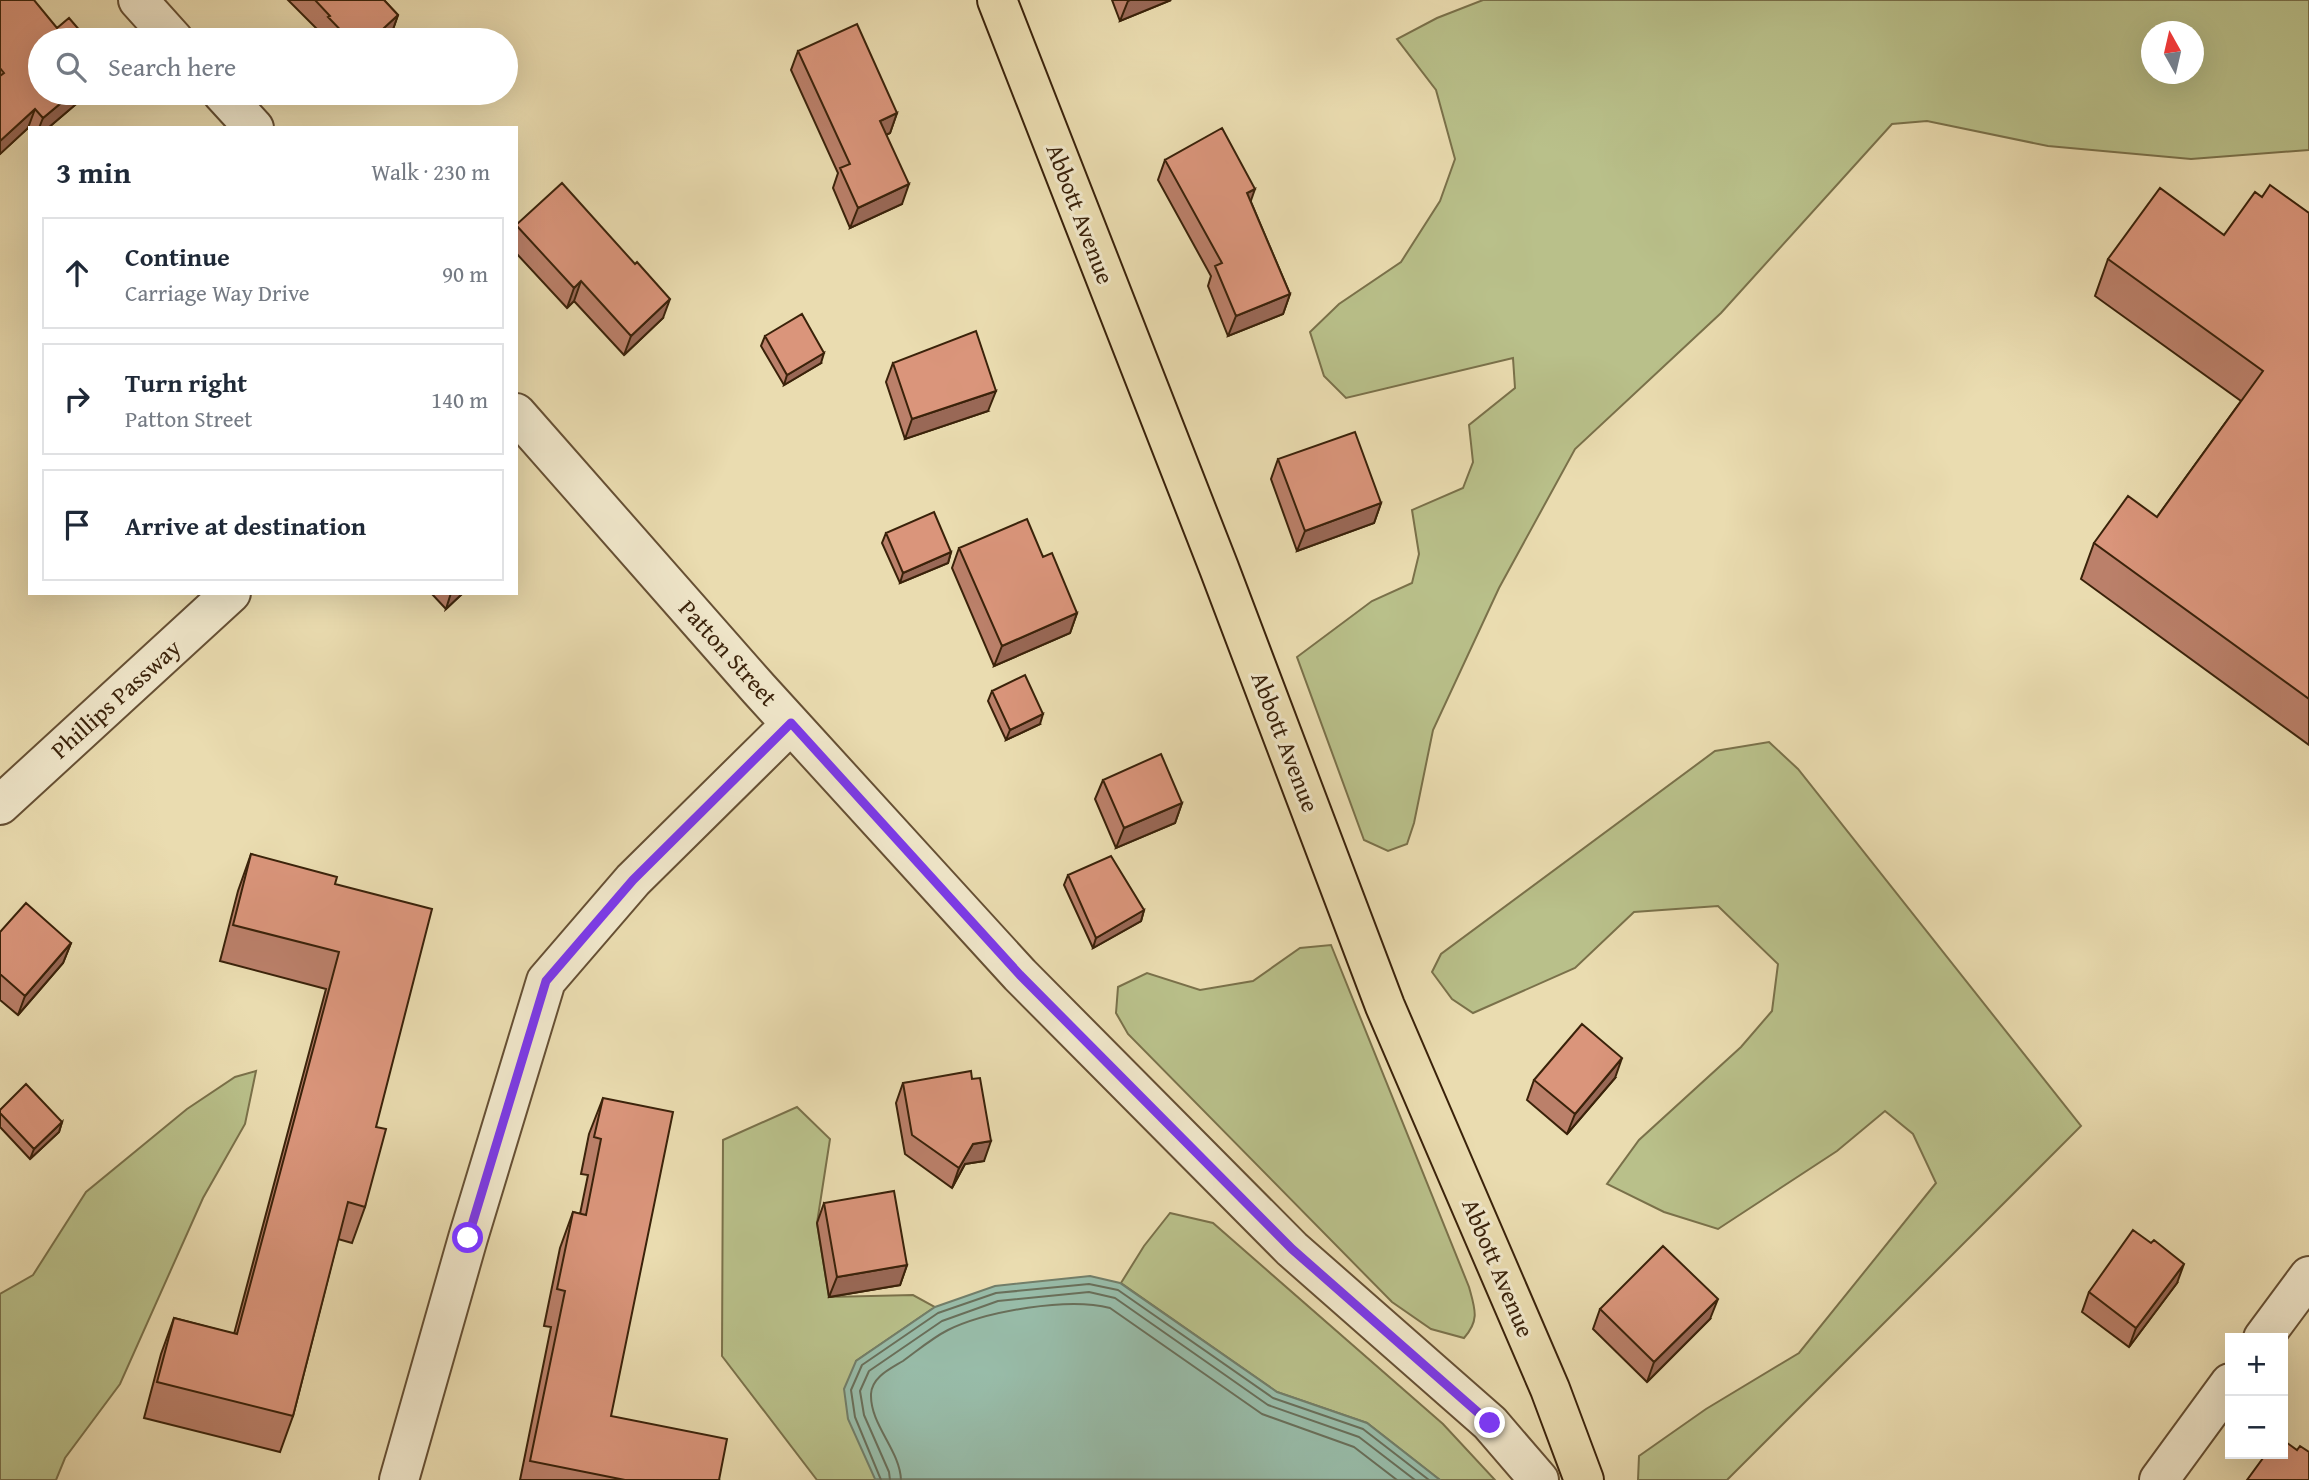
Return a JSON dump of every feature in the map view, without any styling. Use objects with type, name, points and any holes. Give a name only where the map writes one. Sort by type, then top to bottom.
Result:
[{"type":"main road","name":"Abbott Avenue","points":[[997,0],[1219,568],[1385,1006],[1550,1389],[1584,1480]]},
{"type":"street","points":[[138,0],[163,28]]},
{"type":"street","points":[[233,105],[252,126]]},
{"type":"street","name":"Patton Street","points":[[518,415],[791,723],[1020,975],[1292,1249],[1490,1423],[1539,1480]]},
{"type":"street","name":"Phillips Passway","points":[[0,805],[229,595]]},
{"type":"street","points":[[399,1480],[468,1238],[546,981],[633,880],[791,723]]},
{"type":"street","points":[[2267,1333],[2309,1276]]},
{"type":"street","points":[[2159,1480],[2225,1390]]},
{"type":"green space","points":[[1483,0],[2309,0],[2309,150],[2191,159],[2048,146],[1927,121],[1892,124],[1721,313],[1575,449],[1499,588],[1433,730],[1414,823],[1407,844],[1388,851],[1364,840],[1297,657],[1372,601],[1412,583],[1419,554],[1412,510],[1463,488],[1473,462],[1469,425],[1515,388],[1513,358],[1346,398],[1324,376],[1310,332],[1339,304],[1401,262],[1440,201],[1455,159],[1436,90],[1397,39],[1437,18]]},
{"type":"green space","points":[[1769,742],[1798,769],[2081,1126],[1727,1480],[1638,1480],[1639,1456],[1706,1409],[1799,1353],[1936,1183],[1913,1134],[1885,1111],[1837,1151],[1718,1229],[1664,1212],[1607,1184],[1639,1140],[1741,1047],[1772,1011],[1778,964],[1718,906],[1634,912],[1575,968],[1473,1013],[1452,999],[1432,972],[1441,954],[1715,751]]},
{"type":"green space","points":[[1331,945],[1469,1287],[1474,1320],[1464,1338],[1431,1329],[1392,1302],[1128,1034],[1116,1013],[1118,987],[1147,973],[1200,990],[1253,981],[1300,948]]},
{"type":"green space","points":[[256,1071],[245,1124],[203,1198],[120,1384],[65,1458],[56,1480],[0,1480],[0,1294],[33,1275],[86,1192],[187,1109],[235,1077]]},
{"type":"green space","points":[[797,1107],[830,1139],[817,1223],[829,1297],[913,1295],[935,1307],[856,1361],[876,1480],[817,1480],[722,1356],[723,1140]]},
{"type":"green space","points":[[1170,1213],[1213,1223],[1443,1424],[1495,1480],[1440,1480],[1367,1423],[1277,1392],[1121,1283],[1144,1246]]},
{"type":"water","points":[[1090,1276],[1120,1283],[1277,1392],[1367,1423],[1440,1480],[875,1479],[848,1419],[844,1389],[856,1361],[935,1307],[995,1286]]},
{"type":"building","points":[[0,0],[34,0],[57,28],[28,28],[28,105],[59,105],[43,118],[35,109],[0,141],[0,76],[4,73],[0,68]]},
{"type":"building","points":[[315,0],[384,0],[398,15],[384,28],[339,28],[328,17],[330,16]]},
{"type":"building","points":[[69,18],[78,28],[57,28]]},
{"type":"building","points":[[857,24],[897,113],[880,121],[909,184],[858,208],[840,168],[850,164],[798,51]]},
{"type":"building","points":[[1222,128],[1255,189],[1247,193],[1290,294],[1236,316],[1215,266],[1222,263],[1165,160]]},
{"type":"building","points":[[562,183],[670,299],[631,336],[581,281],[574,288],[518,227],[518,223]]},
{"type":"building","points":[[2270,185],[2309,213],[2309,699],[2094,543],[2128,496],[2157,517],[2263,371],[2108,259],[2160,188],[2224,235],[2255,192],[2262,197]]},
{"type":"building","points":[[802,314],[824,353],[787,375],[765,336]]},
{"type":"building","points":[[976,331],[996,391],[912,419],[893,363]]},
{"type":"building","points":[[1355,432],[1381,503],[1305,531],[1278,459]]},
{"type":"building","points":[[934,512],[951,552],[903,573],[886,533]]},
{"type":"building","points":[[1027,519],[1043,557],[1052,553],[1077,613],[1002,646],[959,548]]},
{"type":"building","points":[[1025,675],[1043,714],[1010,730],[992,691]]},
{"type":"building","points":[[1161,754],[1182,803],[1124,828],[1103,780]]},
{"type":"building","points":[[251,854],[337,877],[335,884],[432,909],[376,1127],[386,1129],[365,1207],[348,1202],[293,1416],[157,1382],[174,1318],[237,1334],[339,952],[233,925]]},
{"type":"building","points":[[1111,856],[1144,910],[1096,938],[1068,875]]},
{"type":"building","points":[[26,903],[71,943],[25,996],[0,974],[0,932]]},
{"type":"building","points":[[1582,1024],[1622,1058],[1575,1114],[1534,1080]]},
{"type":"building","points":[[971,1071],[972,1079],[980,1078],[991,1141],[973,1144],[959,1168],[912,1135],[903,1083]]},
{"type":"building","points":[[26,1084],[62,1122],[34,1149],[0,1113]]},
{"type":"building","points":[[603,1098],[673,1112],[611,1416],[727,1439],[719,1480],[625,1480],[530,1461],[565,1291],[557,1289],[573,1212],[586,1215],[601,1139],[594,1137]]},
{"type":"building","points":[[894,1191],[907,1265],[837,1277],[824,1203]]},
{"type":"building","points":[[2133,1230],[2151,1243],[2154,1240],[2184,1264],[2136,1328],[2089,1292]]},
{"type":"building","points":[[1663,1246],[1718,1299],[1654,1362],[1600,1309]]},
{"type":"building","points":[[2288,1444],[2297,1450],[2300,1446],[2309,1452],[2309,1480],[2247,1480],[2262,1459],[2288,1459]]},
{"type":"route","points":[[468,1238],[546,981],[633,880],[791,723],[1020,975],[1292,1249],[1490,1423]]}]
